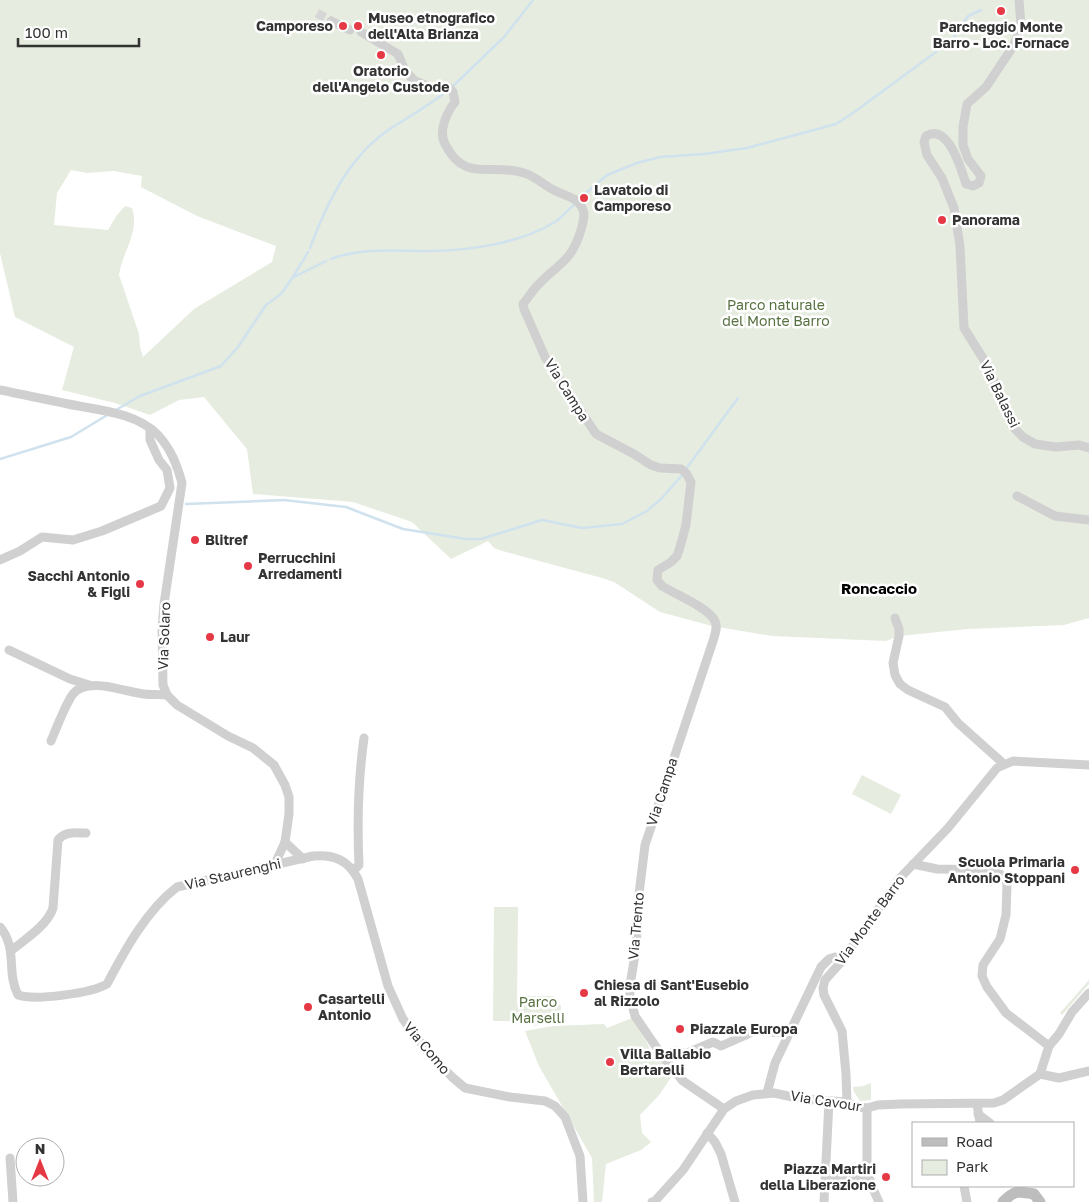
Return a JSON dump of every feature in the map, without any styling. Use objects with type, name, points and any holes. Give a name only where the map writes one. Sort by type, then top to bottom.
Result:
[{"type":"street","name":"Via Balassi","points":[[1019,0],[1021,25],[1014,44],[986,87],[967,104],[963,126],[963,146],[968,159],[981,176],[979,183],[973,186],[966,184],[956,157],[948,142],[942,136],[931,133],[926,136],[924,142],[954,208],[960,246],[964,328],[984,360],[998,388],[1012,426],[1023,437],[1036,444],[1056,447],[1079,445],[1089,448]]},
{"type":"street","points":[[332,21],[350,30]]},
{"type":"street","name":"Via Campa","points":[[360,32],[398,54],[405,70],[415,81],[432,88],[451,90],[455,102],[449,109],[443,125],[443,140],[452,156],[459,163],[473,169],[524,172],[551,189],[574,198],[579,203],[584,212],[582,226],[570,254],[538,284],[523,304],[524,309],[545,357],[596,434],[634,454],[650,465],[660,468],[681,469],[686,473],[691,482],[684,536],[677,556],[672,562],[658,570],[657,580],[662,586],[703,609],[714,619],[716,626],[713,641],[644,844]]},
{"type":"street","points":[[0,390],[104,411],[139,421],[154,432],[150,440],[159,460],[167,470],[170,488],[161,506],[102,531],[73,540],[42,537],[20,551],[0,560]]},
{"type":"street","name":"Via Solaro","points":[[154,432],[177,464],[182,483],[170,557],[162,628],[162,672],[163,685],[167,695]]},
{"type":"street","points":[[1017,496],[1055,516],[1089,520]]},
{"type":"street","points":[[895,618],[899,628],[899,636],[893,663],[895,675],[900,684],[908,690],[945,707],[958,723],[1004,764],[1013,761],[1089,765]]},
{"type":"street","points":[[9,650],[92,686]]},
{"type":"street","points":[[51,740],[72,695],[81,688],[92,686],[108,687],[143,694],[167,695],[177,705],[228,736],[253,748],[274,765],[285,785],[289,814],[285,842],[274,866]]},
{"type":"street","points":[[285,842],[303,858],[327,855],[342,860],[354,870],[359,865],[357,816],[360,763],[364,738]]},
{"type":"street","name":"Via Monte Barro","points":[[847,1102],[842,1031],[824,996],[825,980],[842,961],[899,879],[948,828],[998,768],[1004,764]]},
{"type":"street","points":[[11,951],[37,929],[51,914],[58,840],[68,832],[86,833]]},
{"type":"street","name":"Via Trento","points":[[644,844],[636,949],[630,985],[632,1007],[635,1016],[662,1057]]},
{"type":"street","name":"Via Staurenghi","points":[[0,927],[6,934],[11,951],[14,988],[18,995],[26,998],[99,989],[107,984],[141,927],[164,898],[177,887],[303,858]]},
{"type":"street","points":[[913,864],[937,869],[994,870],[1004,877],[1007,884],[1006,915],[1000,939],[986,958],[982,971],[984,981],[1006,1013],[1048,1046]]},
{"type":"street","name":"Via Como","points":[[354,870],[358,878],[388,986],[403,1019],[427,1051],[465,1088],[510,1097],[546,1101],[555,1106],[566,1117],[580,1156],[583,1202]]},
{"type":"street","points":[[767,1093],[775,1063],[821,967],[829,959],[835,957],[842,961]]},
{"type":"street","points":[[1089,993],[1072,1012],[1059,1034],[1048,1046],[1040,1074],[1059,1078],[1089,1071]]},
{"type":"street","points":[[652,1202],[683,1170],[724,1108],[683,1081],[662,1057],[678,1051],[685,1054],[714,1042],[721,1046],[755,1031],[789,1033]]},
{"type":"street","name":"Via Cavour","points":[[724,1108],[753,1095],[774,1092],[802,1100],[847,1102],[857,1107],[867,1108],[878,1105],[900,1104],[994,1103],[1003,1100],[1040,1074]]},
{"type":"street","points":[[824,1202],[829,1101]]},
{"type":"street","points":[[977,1104],[979,1119]]},
{"type":"street","points":[[867,1108],[867,1172],[879,1202]]},
{"type":"street","points":[[707,1133],[715,1142],[721,1154],[735,1202]]},
{"type":"street","points":[[10,1158],[13,1202]]},
{"type":"street","points":[[826,1177],[860,1178],[870,1181]]},
{"type":"street","points":[[964,1187],[967,1202]]},
{"type":"street","points":[[1003,1202],[1012,1193],[1020,1191],[1035,1194]]},
{"type":"green space","name":"Parco naturale del Monte Barro","points":[[0,0],[1089,0],[1089,618],[1064,625],[968,629],[899,636],[886,641],[772,636],[712,626],[660,612],[614,582],[499,550],[494,548],[488,541],[451,559],[412,522],[353,502],[253,494],[247,449],[204,397],[179,400],[150,415],[115,403],[62,390],[74,347],[15,317],[0,253]],"holes":[[[71,170],[87,173],[114,171],[142,176],[141,187],[197,216],[276,246],[272,262],[194,309],[143,357],[139,334],[119,275],[134,226],[132,208],[125,206],[108,230],[54,225],[57,193]]]},
{"type":"green space","points":[[862,775],[901,795],[891,814],[852,794]]},
{"type":"green space","name":"Parco Marselli","points":[[494,907],[518,907],[517,1004],[525,1004],[525,996],[554,996],[554,1004],[561,1005],[560,1021],[533,1026],[533,1023],[522,1023],[522,1021],[493,1021]]},
{"type":"green space","points":[[1089,980],[1089,984],[1062,1015],[1060,1013]]},
{"type":"green space","points":[[632,1018],[652,1052],[656,1053],[673,1074],[660,1094],[640,1115],[642,1133],[651,1142],[641,1150],[606,1164],[602,1202],[594,1202],[592,1158],[539,1066],[525,1031],[553,1026],[604,1024],[607,1028]]},
{"type":"green space","points":[[871,1083],[871,1100],[860,1101],[853,1087]]},
{"type":"waterway","points":[[452,87],[504,37],[533,0]]},
{"type":"waterway","points":[[951,42],[968,16],[981,10]]},
{"type":"waterway","points":[[579,199],[607,175],[637,163],[660,157],[704,154],[747,148],[836,124],[936,52]]},
{"type":"waterway","points":[[310,248],[331,199],[340,183],[361,155],[387,131],[448,90]]},
{"type":"waterway","points":[[331,259],[367,251],[445,251],[494,244],[541,229],[555,222],[575,204]]},
{"type":"waterway","points":[[116,410],[140,396],[221,366],[238,347],[266,305],[281,294],[308,252]]},
{"type":"waterway","points":[[294,277],[326,261]]},
{"type":"waterway","points":[[686,469],[738,398]]},
{"type":"waterway","points":[[0,459],[71,437],[109,414]]},
{"type":"waterway","points":[[186,504],[284,500],[346,507],[403,529],[466,539],[481,539],[542,520],[582,528],[622,524],[647,511],[662,498],[683,474]]},
{"type":"tunnel","points":[[317,13],[331,21]]},
{"type":"place","name":"Parcheggio Monte Barro - Loc. Fornace","points":[[1001,11]]},
{"type":"place","name":"Camporeso","points":[[343,26]]},
{"type":"place","name":"Museo etnografico dell'Alta Brianza","points":[[358,26]]},
{"type":"place","name":"Oratorio dell'Angelo Custode","points":[[381,55]]},
{"type":"place","name":"Lavatoio di Camporeso","points":[[584,198]]},
{"type":"place","name":"Panorama","points":[[942,220]]},
{"type":"place","name":"Blitref","points":[[195,540]]},
{"type":"place","name":"Perrucchini Arredamenti","points":[[248,566]]},
{"type":"place","name":"Sacchi Antonio & Figli","points":[[140,584]]},
{"type":"place","name":"Laur","points":[[210,637]]},
{"type":"place","name":"Scuola Primaria Antonio Stoppani","points":[[1075,870]]},
{"type":"place","name":"Chiesa di Sant'Eusebio al Rizzolo","points":[[584,993]]},
{"type":"place","name":"Casartelli Antonio","points":[[308,1007]]},
{"type":"place","name":"Piazzale Europa","points":[[680,1029]]},
{"type":"place","name":"Villa Ballabio Bertarelli","points":[[610,1062]]},
{"type":"place","name":"Piazza Martiri della Liberazione","points":[[886,1177]]},
{"type":"district","name":"Roncaccio","points":[[879,589]]}]
